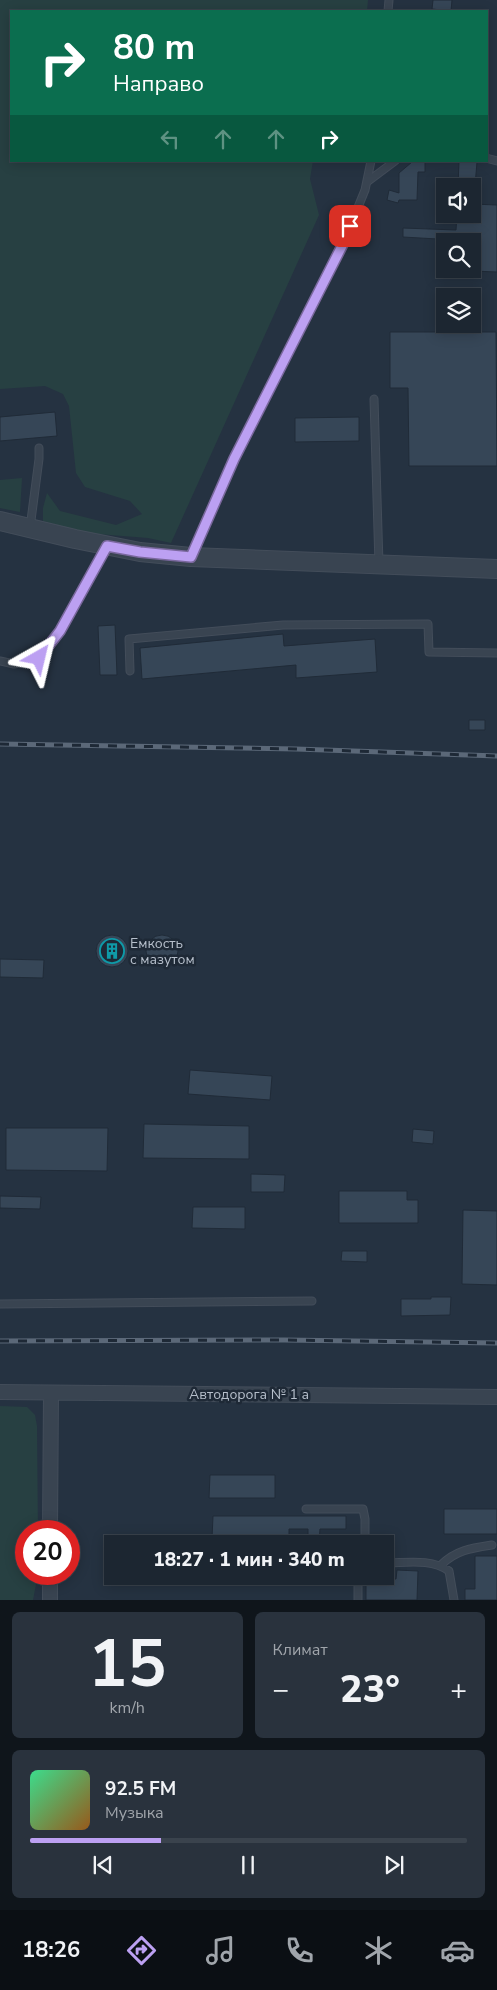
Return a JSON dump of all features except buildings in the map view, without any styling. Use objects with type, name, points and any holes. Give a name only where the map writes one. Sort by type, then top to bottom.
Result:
[{"type":"street","points":[[0,521],[107,546],[140,552],[191,557],[497,569]]},
{"type":"street","name":"Автодорога № 1 а","points":[[0,1392],[497,1397]]},
{"type":"street","points":[[50,1520],[51,1393]]},
{"type":"street","points":[[50,1585],[50,1600]]},
{"type":"lane","points":[[191,557],[234,459],[343,244],[367,182],[371,162]]},
{"type":"lane","points":[[367,182],[394,162]]},
{"type":"lane","points":[[374,399],[378,564]]},
{"type":"lane","points":[[30,528],[40,459],[39,448]]},
{"type":"lane","points":[[0,667],[39,658],[60,631],[107,546]]},
{"type":"lane","points":[[130,671],[129,639],[284,625],[428,624],[429,652],[497,653]]},
{"type":"lane","points":[[0,661],[14,664]]},
{"type":"lane","points":[[0,1304],[312,1302]]},
{"type":"lane","points":[[306,1509],[363,1509],[365,1535]]},
{"type":"lane","points":[[441,1565],[449,1557],[466,1549],[492,1546]]},
{"type":"lane","points":[[394,1563],[430,1562],[441,1565],[449,1571],[454,1600]]},
{"type":"lane","points":[[358,1585],[358,1600]]},
{"type":"green space","points":[[0,0],[368,0],[367,10],[10,10],[10,162],[313,162],[310,179],[319,215],[171,543],[148,538],[85,533],[43,521],[43,508],[47,493],[60,511],[116,525],[142,514],[130,501],[85,487],[76,473],[69,406],[63,394],[45,386],[0,389]]},
{"type":"green space","points":[[22,478],[20,512],[0,508],[0,480]]},
{"type":"green space","points":[[0,1406],[27,1407],[35,1415],[37,1426],[38,1520],[15,1520],[15,1585],[36,1585],[33,1600],[0,1600]]},
{"type":"railway","points":[[0,744],[296,749],[497,756]]},
{"type":"railway","points":[[0,1341],[284,1340],[497,1343]]},
{"type":"place","name":"Емкость с мазутом","points":[[112,951]]},
{"type":"route","points":[[39,658],[60,631],[107,546],[140,552],[191,557],[234,459],[343,244],[350,226]]}]
